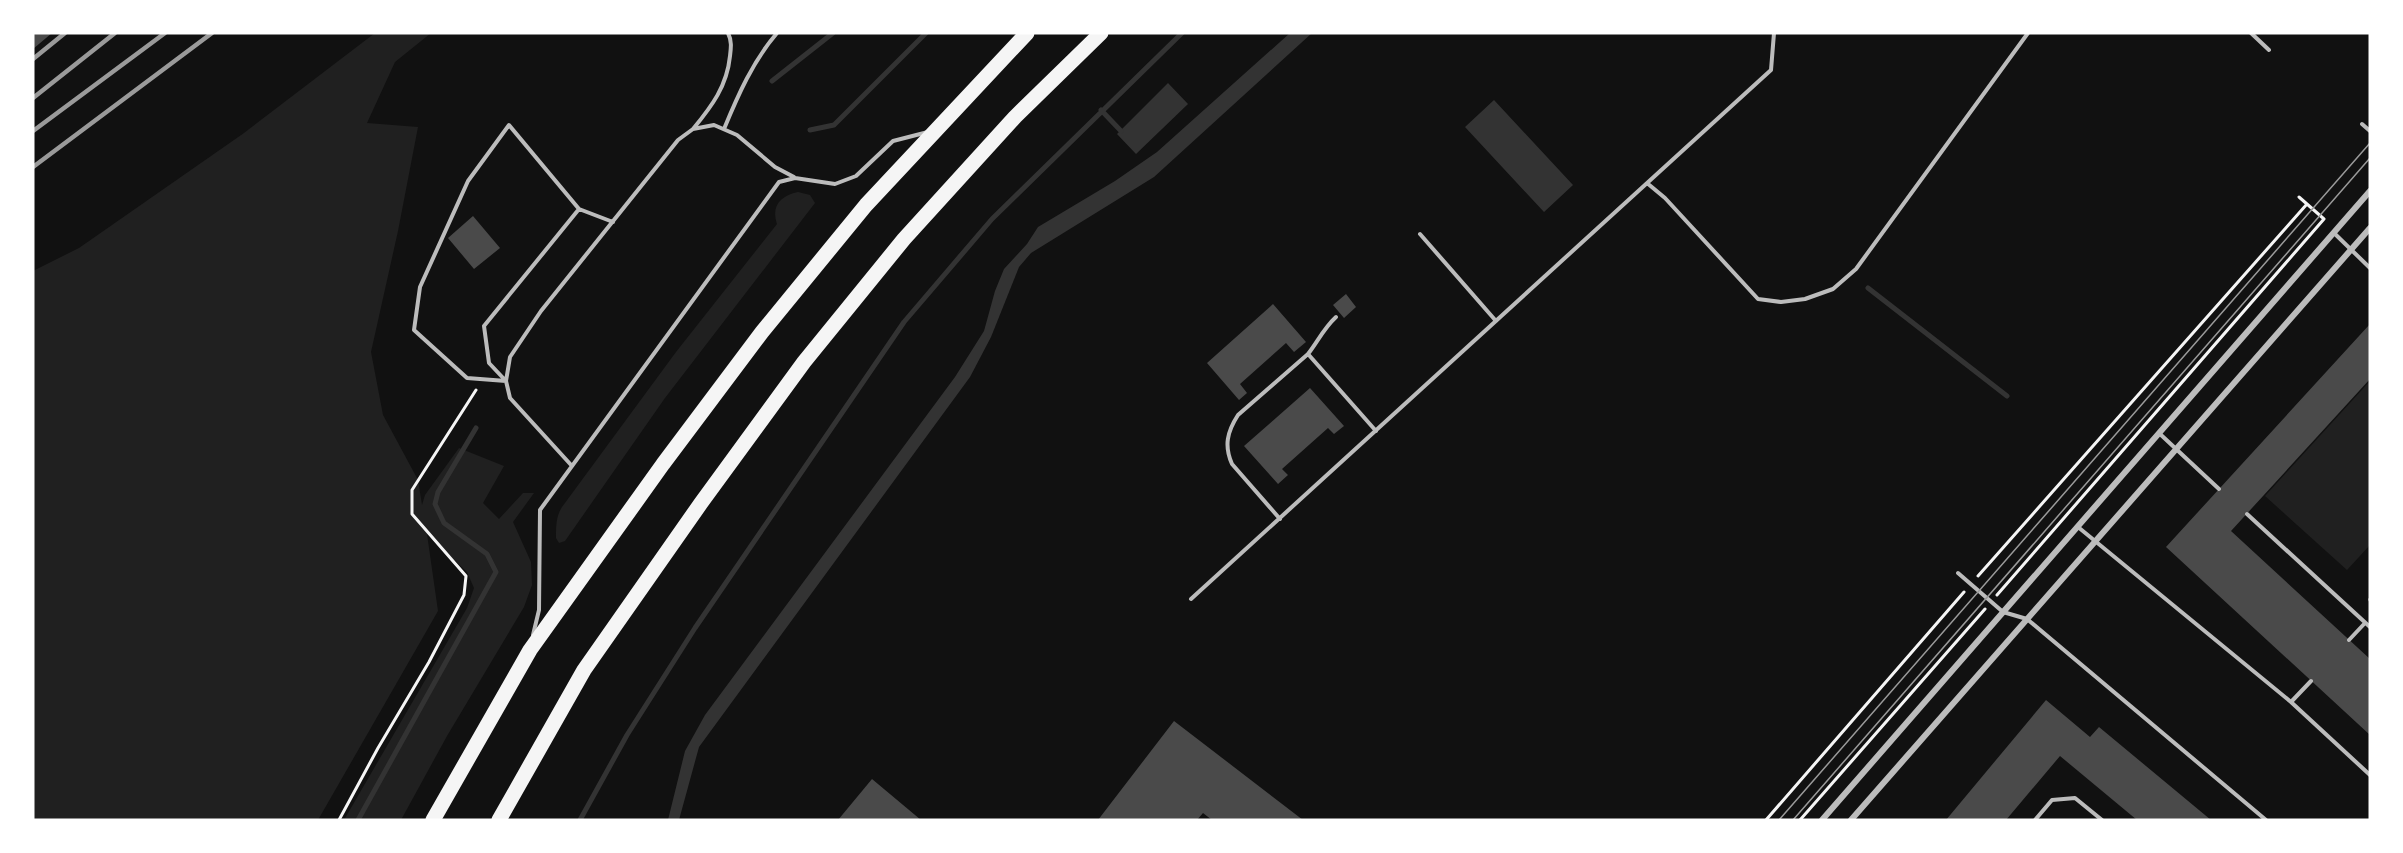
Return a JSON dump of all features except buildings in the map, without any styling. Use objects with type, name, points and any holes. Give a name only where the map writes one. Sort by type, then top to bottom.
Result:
[{"type":"highway","points":[[433,820],[530,650],[663,464],[762,332],[866,205],[933,130],[1027,33]]},
{"type":"highway","points":[[499,820],[585,670],[701,503],[804,362],[904,239],[1015,117],[1101,33]]},
{"type":"street","points":[[1823,820],[2370,191]]},
{"type":"street","points":[[1851,820],[2370,228]]},
{"type":"lane","points":[[572,466],[510,398],[506,381],[510,357],[541,311],[678,140],[693,129],[712,105],[726,80],[731,40],[728,33]]},
{"type":"lane","points":[[724,129],[737,97],[758,59],[777,33]]},
{"type":"lane","points":[[1191,599],[1771,70],[1774,33]]},
{"type":"lane","points":[[1647,183],[1665,198],[1758,299],[1781,302],[1805,299],[1833,289],[1856,269],[2028,33]]},
{"type":"lane","points":[[2251,33],[2269,50]]},
{"type":"lane","points":[[2362,124],[2370,131]]},
{"type":"lane","points":[[506,381],[468,378],[414,330],[420,287],[468,181],[509,125],[579,209],[613,222]]},
{"type":"lane","points":[[693,129],[714,125],[737,135],[775,167],[795,178],[836,184],[856,176],[893,141],[933,130]]},
{"type":"lane","points":[[530,650],[539,610],[540,510],[779,182],[795,178]]},
{"type":"lane","points":[[506,381],[489,363],[484,326],[579,209]]},
{"type":"lane","points":[[2334,233],[2370,268]]},
{"type":"lane","points":[[1420,234],[1496,321]]},
{"type":"lane","points":[[1280,519],[1232,464],[1227,441],[1231,426],[1238,415],[1308,354],[1321,337],[1324,328],[1336,317]]},
{"type":"lane","points":[[1308,354],[1376,431]]},
{"type":"lane","points":[[2160,434],[2219,489]]},
{"type":"lane","points":[[2247,514],[2370,627]]},
{"type":"lane","points":[[2078,526],[2291,702],[2370,775]]},
{"type":"lane","points":[[1958,573],[2003,612],[2027,619],[2266,820]]},
{"type":"lane","points":[[2349,640],[2366,623]]},
{"type":"lane","points":[[2291,702],[2311,681]]},
{"type":"lane","points":[[2035,820],[2052,800],[2075,798],[2102,820]]},
{"type":"path","points":[[1800,820],[2324,219],[2299,197]]},
{"type":"path","points":[[1766,820],[2307,204]]},
{"type":"path","points":[[339,820],[429,662],[464,595],[466,576],[412,514],[412,490],[483,379]]},
{"type":"shaded area","points":[[375,33],[431,33],[395,62],[367,123],[418,127],[371,352],[383,415],[418,480],[422,505],[425,495],[459,448],[504,466],[483,503],[499,519],[523,493],[534,493],[513,522],[531,562],[532,585],[524,607],[447,736],[401,820],[344,820],[467,608],[474,588],[467,572],[427,534],[438,611],[318,820],[33,820],[33,271],[79,248],[244,133]]},
{"type":"shaded area","points":[[1290,33],[1312,33],[1154,177],[1031,253],[1019,267],[991,337],[970,377],[699,747],[679,820],[668,820],[685,751],[705,715],[955,377],[984,331],[995,291],[1004,269],[1027,244],[1038,227],[1115,181],[1157,152]]},
{"type":"shaded area","points":[[1168,83],[1188,104],[1136,154],[1117,134]]},
{"type":"shaded area","points":[[1494,100],[1573,185],[1544,212],[1465,127]]},
{"type":"shaded area","points":[[798,192],[810,195],[815,203],[665,398],[565,541],[559,543],[556,538],[556,526],[562,507],[676,352],[777,224],[775,212],[778,203],[786,196]]},
{"type":"shaded area","points":[[2370,381],[2370,545],[2347,570],[2265,496]]},
{"type":"waterway","points":[[772,81],[833,33]]},
{"type":"waterway","points":[[810,130],[834,125],[926,33]]},
{"type":"waterway","points":[[580,820],[627,735],[695,628],[904,322],[992,219],[1182,33]]},
{"type":"waterway","points":[[1101,110],[1121,131]]},
{"type":"waterway","points":[[1868,288],[2007,396]]},
{"type":"waterway","points":[[358,820],[496,572],[487,554],[444,523],[435,504],[438,492],[476,428]]},
{"type":"tram line","points":[[1779,820],[2370,143]]},
{"type":"tram line","points":[[1793,820],[2370,158]]},
{"type":"railway","points":[[33,59],[65,33]]},
{"type":"railway","points":[[33,98],[115,33]]},
{"type":"railway","points":[[33,131],[165,33]]},
{"type":"railway","points":[[33,167],[212,33]]}]
